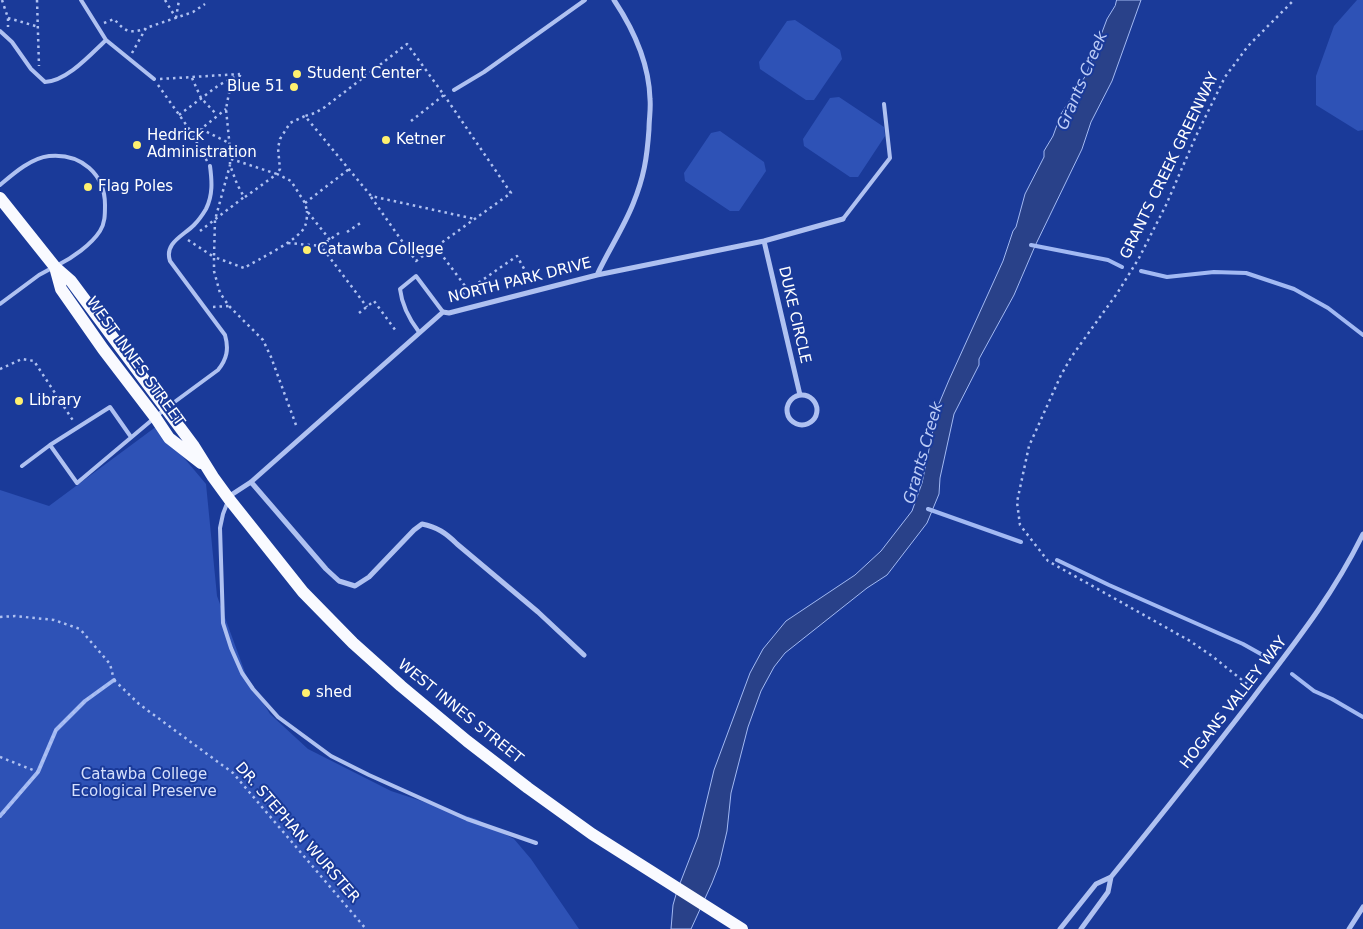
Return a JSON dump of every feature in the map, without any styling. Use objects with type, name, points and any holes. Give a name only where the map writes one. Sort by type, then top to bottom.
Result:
[{"type":"main road","name":"WEST INNES STREET","points":[[0,198],[55,267],[61,289],[103,348],[160,413],[169,438],[205,465],[228,498],[303,592],[353,643],[467,741],[528,788],[592,834],[742,929]]},
{"type":"street","points":[[597,275],[621,232],[633,205],[644,176],[648,143],[650,100],[647,71],[628,22],[614,0]]},
{"type":"street","name":"NORTH PARK DRIVE","points":[[228,498],[251,482],[419,332],[441,310],[449,312],[597,275],[764,241],[843,219]]},
{"type":"street","name":"DUKE CIRCLE","points":[[764,241],[800,395]]},
{"type":"street","points":[[800,395],[810,397],[816,404],[817,415],[806,425],[796,424],[789,417],[787,408],[792,399],[800,395]]},
{"type":"street","points":[[251,482],[326,569],[339,581],[354,586],[369,577],[422,524],[436,527],[446,533],[456,544],[538,612],[584,655]]},
{"type":"street","name":"HOGANS VALLEY WAY","points":[[1060,929],[1096,884],[1111,877],[1176,798],[1308,626],[1331,592],[1363,534]]},
{"type":"street","name":"HOGANS VALLEY WAY","points":[[1081,929],[1108,892],[1111,877]]},
{"type":"street","points":[[1349,929],[1363,907]]},
{"type":"lane","points":[[81,0],[106,40],[154,79]]},
{"type":"lane","points":[[454,90],[484,72],[585,0]]},
{"type":"lane","points":[[0,31],[9,39],[39,78],[45,82],[54,82],[80,65],[106,40]]},
{"type":"lane","points":[[843,219],[890,158],[884,104]]},
{"type":"lane","points":[[0,185],[37,160],[48,156],[61,156],[85,164],[101,181],[105,193],[104,222],[92,241],[55,267],[39,275],[0,304]]},
{"type":"lane","points":[[50,445],[77,483],[160,413],[218,370],[224,363],[228,345],[225,335],[170,261],[168,255],[174,241],[195,224],[206,208],[212,185],[210,166]]},
{"type":"lane","points":[[419,332],[409,319],[401,302],[400,289],[416,276],[441,310]]},
{"type":"lane","points":[[22,466],[50,445],[110,407],[131,438]]},
{"type":"lane","points":[[228,498],[220,528],[223,623],[242,673],[278,716],[331,756],[369,775],[467,819],[536,842]]},
{"type":"path","points":[[2,0],[8,18],[9,39]]},
{"type":"path","points":[[37,0],[39,78]]},
{"type":"path","points":[[165,0],[176,18]]},
{"type":"path","points":[[176,18],[179,0]]},
{"type":"path","name":"GRANTS CREEK GREENWAY","points":[[1257,692],[1190,641],[1048,561],[1020,525],[1017,502],[1030,446],[1061,375],[1072,356],[1118,292],[1138,258],[1181,174],[1196,136],[1225,77],[1248,46],[1294,0]]},
{"type":"path","points":[[98,26],[114,18],[125,30],[135,32],[193,12],[205,4]]},
{"type":"path","points":[[8,18],[39,28]]},
{"type":"path","points":[[129,59],[146,28]]},
{"type":"path","points":[[305,116],[370,196],[416,261],[511,193],[407,44],[325,107],[316,113],[305,116],[290,123],[280,139],[278,148],[280,168],[276,174],[187,241],[214,257],[244,268],[287,243],[305,228],[308,211]]},
{"type":"path","points":[[154,79],[241,74]]},
{"type":"path","points":[[179,115],[219,85],[241,74]]},
{"type":"path","points":[[241,74],[229,94],[226,108],[231,159],[215,220],[214,271],[216,285],[229,306],[263,340],[272,357],[296,425]]},
{"type":"path","points":[[191,77],[201,98],[217,115]]},
{"type":"path","points":[[154,79],[192,134],[210,166]]},
{"type":"path","points":[[411,121],[444,95]]},
{"type":"path","points":[[192,134],[226,108]]},
{"type":"path","points":[[201,129],[229,143]]},
{"type":"path","points":[[231,159],[291,181],[308,211],[330,240]]},
{"type":"path","points":[[230,165],[244,197]]},
{"type":"path","points":[[305,203],[349,169]]},
{"type":"path","points":[[370,196],[475,219]]},
{"type":"path","points":[[347,232],[362,222]]},
{"type":"path","points":[[287,243],[321,246],[339,233]]},
{"type":"path","points":[[321,246],[367,307]]},
{"type":"path","points":[[436,247],[468,290]]},
{"type":"path","points":[[441,310],[462,303],[458,298],[517,256],[533,285]]},
{"type":"path","points":[[359,313],[374,301],[396,331]]},
{"type":"path","points":[[204,307],[229,306]]},
{"type":"path","points":[[0,369],[22,359],[34,361],[78,427]]},
{"type":"path","points":[[0,617],[16,616],[54,620],[80,630],[110,664],[114,680],[85,701],[56,730],[38,772],[0,817]]},
{"type":"path","name":"DR. STEPHAN WURSTER","points":[[114,680],[139,704],[233,773],[366,929]]},
{"type":"path","points":[[0,757],[38,772]]},
{"type":"green space","points":[[1357,0],[1363,0],[1363,130],[1358,131],[1316,105],[1316,76],[1334,26]]},
{"type":"green space","points":[[795,20],[840,50],[842,59],[814,100],[806,100],[760,69],[759,62],[787,21]]},
{"type":"green space","points":[[839,97],[884,127],[885,136],[858,177],[850,177],[804,146],[803,139],[830,98]]},
{"type":"green space","points":[[720,131],[764,162],[766,171],[739,211],[730,211],[685,181],[684,173],[711,133]]},
{"type":"green space","name":"Catawba College Ecological Preserve","points":[[157,426],[206,484],[217,596],[246,675],[270,714],[308,749],[391,791],[476,819],[514,839],[531,859],[579,929],[0,929],[0,490],[49,506]]},
{"type":"water","name":"Grants Creek","points":[[1117,0],[1141,0],[1112,81],[1091,122],[1082,149],[1035,246],[1014,295],[979,359],[979,365],[954,414],[940,478],[939,494],[927,523],[887,575],[867,588],[785,653],[774,667],[761,691],[748,727],[731,793],[727,831],[719,865],[712,883],[691,929],[671,929],[673,905],[698,837],[714,770],[750,673],[763,649],[786,621],[855,575],[881,551],[912,511],[922,483],[938,406],[1003,261],[1016,227],[1025,194],[1044,157],[1044,151],[1053,136],[1061,114],[1086,75],[1107,19]]},
{"type":"waterway","points":[[1031,245],[1108,260],[1122,267]]},
{"type":"waterway","points":[[1141,271],[1167,277],[1214,272],[1246,273],[1294,289],[1328,308],[1363,335]]},
{"type":"waterway","points":[[928,509],[1021,542]]},
{"type":"waterway","points":[[1057,560],[1243,644],[1268,658]]},
{"type":"waterway","points":[[1292,674],[1314,691],[1363,717]]},
{"type":"waterway","points":[[0,816],[38,772],[56,730],[85,701],[114,680]]},
{"type":"place","name":"Student Center","points":[[297,74]]},
{"type":"place","name":"Blue 51","points":[[294,87]]},
{"type":"place","name":"Ketner","points":[[386,140]]},
{"type":"place","name":"Hedrick Administration","points":[[137,145]]},
{"type":"place","name":"Flag Poles","points":[[88,187]]},
{"type":"place","name":"Catawba College","points":[[307,250]]},
{"type":"place","name":"Library","points":[[19,401]]},
{"type":"place","name":"shed","points":[[306,693]]}]
